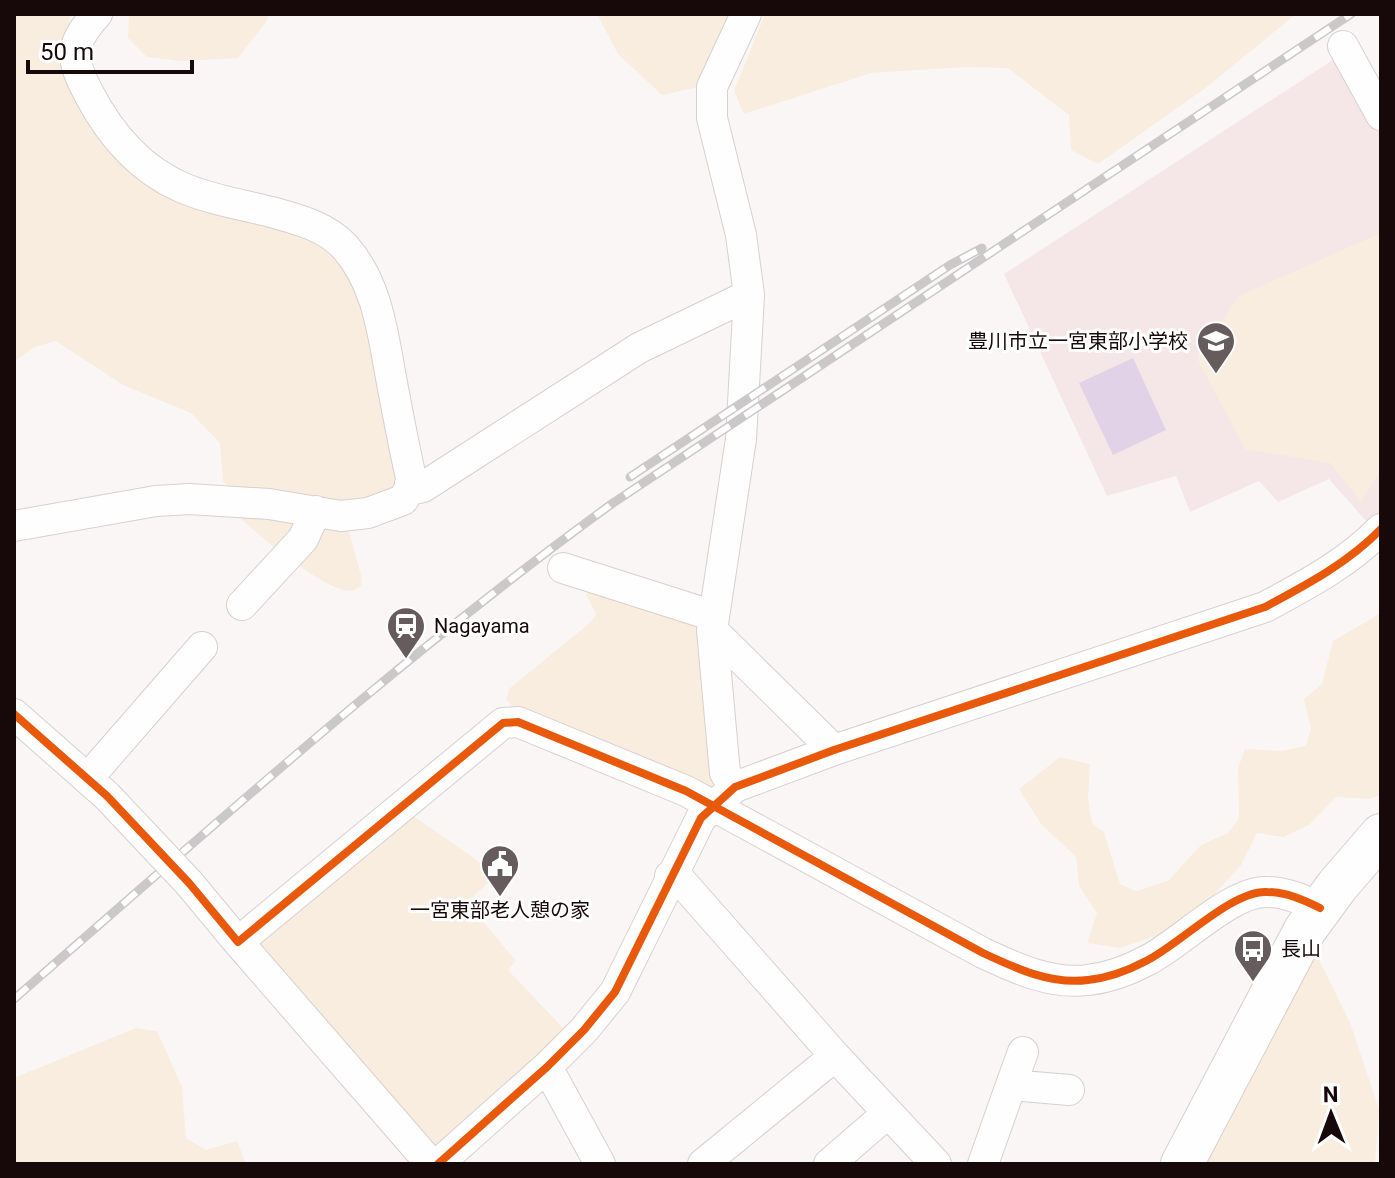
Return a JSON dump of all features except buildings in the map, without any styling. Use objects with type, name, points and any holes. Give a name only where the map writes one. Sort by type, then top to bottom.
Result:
[{"type":"highway","points":[[1182,1164],[1283,970],[1320,908],[1381,835]]},
{"type":"street","points":[[14,526],[156,501],[189,499],[341,516],[368,513],[403,500],[411,478],[379,314],[363,271],[343,244],[312,223],[182,188],[147,168],[113,134],[76,70],[74,50],[79,34],[97,14]]},
{"type":"street","points":[[724,796],[725,773],[713,623],[741,439],[749,295],[741,235],[712,118],[712,87],[746,14]]},
{"type":"street","points":[[1343,46],[1381,115]]},
{"type":"street","points":[[409,490],[423,487],[639,348],[749,295]]},
{"type":"street","points":[[242,605],[303,539],[316,511]]},
{"type":"street","points":[[438,1164],[547,1067],[584,1030],[615,992],[701,818],[724,796],[834,750],[1265,607],[1353,555],[1381,529]]},
{"type":"street","points":[[563,568],[713,623],[834,750]]},
{"type":"street","points":[[88,778],[202,647]]},
{"type":"street","points":[[14,714],[88,778],[189,883],[431,1164]]},
{"type":"street","points":[[238,942],[503,723],[518,722],[686,791],[724,796],[983,953],[1022,971],[1060,980],[1088,980],[1124,971],[1148,960],[1223,908],[1250,894],[1267,891],[1301,898],[1320,908]]},
{"type":"street","points":[[670,876],[681,881],[835,1056],[936,1164]]},
{"type":"street","points":[[983,1164],[1023,1052]]},
{"type":"street","points":[[703,1164],[835,1056]]},
{"type":"street","points":[[547,1067],[600,1164]]},
{"type":"street","points":[[1011,1085],[1069,1090]]},
{"type":"street","points":[[829,1164],[888,1113]]},
{"type":"shaded area","points":[[14,14],[70,14],[67,51],[152,188],[206,213],[285,227],[327,246],[355,279],[392,431],[399,482],[383,500],[344,511],[232,491],[223,481],[220,443],[191,413],[123,385],[56,341],[34,347],[14,362]]},
{"type":"shaded area","points":[[129,14],[269,14],[238,58],[182,61],[147,57],[128,38]]},
{"type":"shaded area","points":[[597,14],[734,14],[704,86],[662,95],[618,54]]},
{"type":"shaded area","points":[[765,14],[1296,14],[1207,87],[1098,164],[1071,150],[1069,115],[1008,68],[966,67],[871,73],[744,114],[734,91]]},
{"type":"shaded area","name":"豊川市立一宮東部小学校","points":[[1339,56],[1381,133],[1381,510],[1374,520],[1366,521],[1329,479],[1278,502],[1259,481],[1190,512],[1176,476],[1107,496],[1004,274]]},
{"type":"shaded area","points":[[1381,233],[1381,470],[1361,502],[1330,463],[1245,449],[1197,358],[1239,296]]},
{"type":"shaded area","points":[[1133,358],[1166,430],[1113,455],[1079,383]]},
{"type":"shaded area","points":[[240,516],[347,524],[362,579],[361,586],[352,591],[341,590],[312,575]]},
{"type":"shaded area","points":[[593,588],[699,620],[723,781],[713,794],[514,709],[506,699],[510,688],[591,622],[596,614],[586,594]]},
{"type":"shaded area","points":[[1381,613],[1381,795],[1369,799],[1336,797],[1309,825],[1283,837],[1257,833],[1241,865],[1204,906],[1168,932],[1120,948],[1087,943],[1097,913],[1079,886],[1076,857],[1041,824],[1019,789],[1060,757],[1090,764],[1088,798],[1092,823],[1104,832],[1120,884],[1136,891],[1168,881],[1201,845],[1228,833],[1239,818],[1238,768],[1245,749],[1281,751],[1306,746],[1311,729],[1304,699],[1322,684],[1333,641]]},
{"type":"shaded area","points":[[409,813],[477,860],[493,878],[467,902],[516,961],[508,970],[565,1030],[433,1154],[255,939]]},
{"type":"shaded area","points":[[1295,952],[1318,957],[1351,1025],[1379,1109],[1375,1164],[1193,1164]]},
{"type":"shaded area","points":[[136,1028],[157,1031],[182,1087],[186,1138],[206,1150],[237,1141],[246,1164],[14,1164],[14,1078]]},
{"type":"railway","points":[[14,999],[383,682],[613,503],[1351,14]]},
{"type":"railway","points":[[630,477],[950,265],[982,248]]},
{"type":"cycle path","points":[[438,1164],[547,1067],[584,1030],[615,992],[701,818],[735,787],[834,750],[1265,607],[1341,563],[1381,529]]},
{"type":"cycle path","points":[[14,714],[107,796],[189,883],[238,942],[503,723],[518,722],[686,791],[983,953],[1047,978],[1088,980],[1125,970],[1159,953],[1222,909],[1253,894],[1281,893],[1320,908]]},
{"type":"place","name":"豊川市立一宮東部小学校","points":[[1216,375]]},
{"type":"place","name":"Nagayama","points":[[406,660]]},
{"type":"place","name":"一宮東部老人憩の家","points":[[500,898]]},
{"type":"place","name":"長山","points":[[1253,983]]}]
